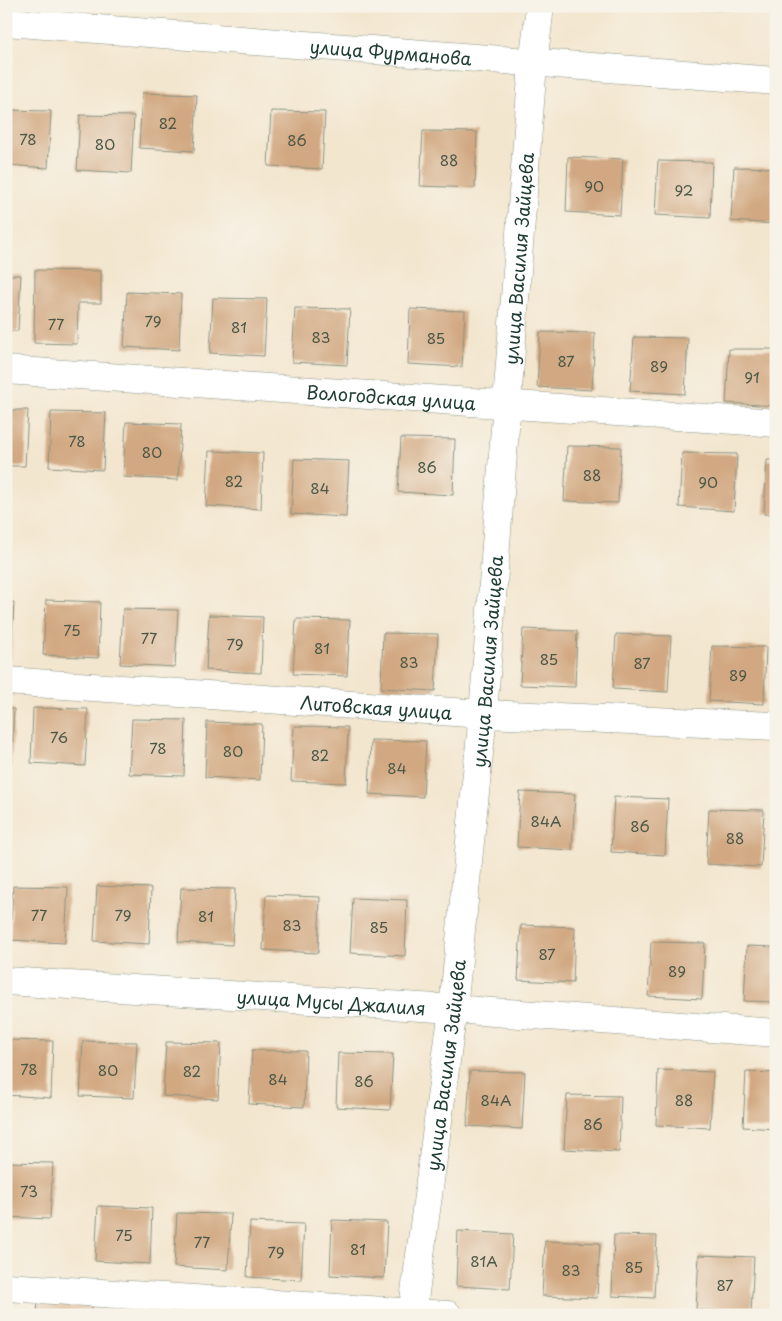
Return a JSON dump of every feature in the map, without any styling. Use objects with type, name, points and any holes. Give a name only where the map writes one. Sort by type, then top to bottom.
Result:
[{"type":"street","name":"улица Василия Зайцева","points":[[412,1313],[454,1009],[483,714],[533,64],[540,6]]},
{"type":"street","name":"улица Фурманова","points":[[6,22],[533,64],[776,81]]},
{"type":"street","name":"Вологодская улица","points":[[6,370],[776,423]]},
{"type":"street","name":"Литовская улица","points":[[6,681],[483,714],[776,726]]},
{"type":"street","name":"улица Мусы Джалиля","points":[[6,981],[454,1009],[776,1033]]},
{"type":"street","points":[[6,1287],[448,1315]]},
{"type":"building","points":[[701,6],[741,6],[741,10],[701,10]]},
{"type":"building","points":[[142,93],[197,95],[194,151],[139,148]]},
{"type":"building","points":[[6,110],[51,111],[48,168],[6,165]]},
{"type":"building","points":[[271,111],[325,112],[322,169],[268,166]]},
{"type":"building","points":[[80,115],[134,116],[131,173],[77,170]]},
{"type":"building","points":[[423,131],[477,132],[475,188],[420,186]]},
{"type":"building","points":[[568,157],[623,159],[620,215],[566,212]]},
{"type":"building","points":[[658,161],[712,162],[710,218],[655,215]]},
{"type":"building","points":[[734,167],[776,168],[776,224],[731,221]]},
{"type":"building","points":[[35,270],[101,271],[101,303],[78,303],[77,344],[34,343]]},
{"type":"building","points":[[6,275],[21,275],[18,331],[6,331]]},
{"type":"building","points":[[127,292],[181,294],[179,350],[124,347]]},
{"type":"building","points":[[213,298],[267,299],[264,356],[210,353]]},
{"type":"building","points":[[295,308],[350,309],[347,365],[292,362]]},
{"type":"building","points":[[410,309],[465,311],[462,367],[408,364]]},
{"type":"building","points":[[540,332],[595,333],[592,390],[537,387]]},
{"type":"building","points":[[634,337],[688,338],[685,394],[630,391]]},
{"type":"building","points":[[729,349],[776,349],[776,406],[726,403]]},
{"type":"building","points":[[6,410],[28,410],[25,466],[6,466]]},
{"type":"building","points":[[51,412],[106,413],[103,470],[49,467]]},
{"type":"building","points":[[126,422],[181,424],[178,480],[123,477]]},
{"type":"building","points":[[401,438],[455,439],[453,495],[398,492]]},
{"type":"building","points":[[567,446],[621,447],[618,503],[564,501]]},
{"type":"building","points":[[209,451],[263,453],[261,509],[206,506]]},
{"type":"building","points":[[682,453],[737,454],[734,511],[679,507]]},
{"type":"building","points":[[294,459],[349,461],[346,517],[291,514]]},
{"type":"building","points":[[767,460],[776,460],[776,515],[764,514]]},
{"type":"building","points":[[46,600],[100,602],[98,658],[43,655]]},
{"type":"building","points":[[6,602],[14,602],[11,659],[6,658]]},
{"type":"building","points":[[123,609],[178,610],[175,667],[120,664]]},
{"type":"building","points":[[209,615],[263,617],[261,673],[206,670]]},
{"type":"building","points":[[296,619],[350,620],[347,676],[293,674]]},
{"type":"building","points":[[523,629],[577,631],[575,687],[520,685]]},
{"type":"building","points":[[383,633],[438,634],[435,691],[381,688]]},
{"type":"building","points":[[616,634],[671,636],[668,692],[613,689]]},
{"type":"building","points":[[712,646],[766,647],[764,704],[709,701]]},
{"type":"building","points":[[33,708],[88,709],[85,766],[31,763]]},
{"type":"building","points":[[6,709],[14,709],[11,765],[6,765]]},
{"type":"building","points":[[132,719],[186,720],[184,776],[129,774]]},
{"type":"building","points":[[207,722],[262,724],[260,780],[205,777]]},
{"type":"building","points":[[294,726],[348,727],[346,783],[291,781]]},
{"type":"building","points":[[371,740],[426,741],[423,797],[369,794]]},
{"type":"building","points":[[520,792],[575,794],[572,850],[517,847]]},
{"type":"building","points":[[614,797],[668,799],[665,855],[611,852]]},
{"type":"building","points":[[709,809],[764,810],[761,867],[706,864]]},
{"type":"building","points":[[13,886],[68,887],[65,943],[10,940]]},
{"type":"building","points":[[97,886],[151,888],[149,944],[94,941]]},
{"type":"building","points":[[181,888],[235,889],[232,945],[178,942]]},
{"type":"building","points":[[266,895],[320,897],[318,953],[263,950]]},
{"type":"building","points":[[353,898],[407,900],[405,956],[350,953]]},
{"type":"building","points":[[521,925],[575,927],[573,983],[518,980]]},
{"type":"building","points":[[651,942],[705,943],[702,999],[648,996]]},
{"type":"building","points":[[747,946],[776,947],[776,1002],[744,1001]]},
{"type":"building","points":[[6,1040],[53,1041],[51,1098],[6,1095]]},
{"type":"building","points":[[83,1041],[137,1042],[134,1098],[80,1096]]},
{"type":"building","points":[[166,1042],[221,1043],[218,1099],[163,1096]]},
{"type":"building","points":[[252,1050],[306,1051],[304,1107],[249,1104]]},
{"type":"building","points":[[338,1053],[393,1054],[390,1110],[336,1107]]},
{"type":"building","points":[[658,1070],[713,1072],[710,1128],[656,1125]]},
{"type":"building","points":[[470,1071],[525,1072],[522,1129],[467,1126]]},
{"type":"building","points":[[746,1072],[776,1073],[776,1129],[743,1127]]},
{"type":"building","points":[[567,1095],[621,1096],[619,1152],[564,1149]]},
{"type":"building","points":[[6,1162],[53,1163],[50,1219],[6,1217]]},
{"type":"building","points":[[98,1206],[152,1208],[150,1264],[95,1261]]},
{"type":"building","points":[[177,1213],[231,1214],[228,1270],[174,1267]]},
{"type":"building","points":[[332,1220],[387,1222],[384,1278],[330,1275]]},
{"type":"building","points":[[250,1222],[304,1224],[301,1280],[247,1277]]},
{"type":"building","points":[[458,1231],[513,1234],[510,1289],[456,1286]]},
{"type":"building","points":[[614,1235],[657,1236],[654,1298],[612,1296]]},
{"type":"building","points":[[545,1241],[600,1243],[597,1298],[542,1296]]},
{"type":"building","points":[[699,1255],[754,1257],[751,1313],[696,1310]]},
{"type":"building","points":[[38,1300],[92,1301],[92,1315],[37,1315]]}]
